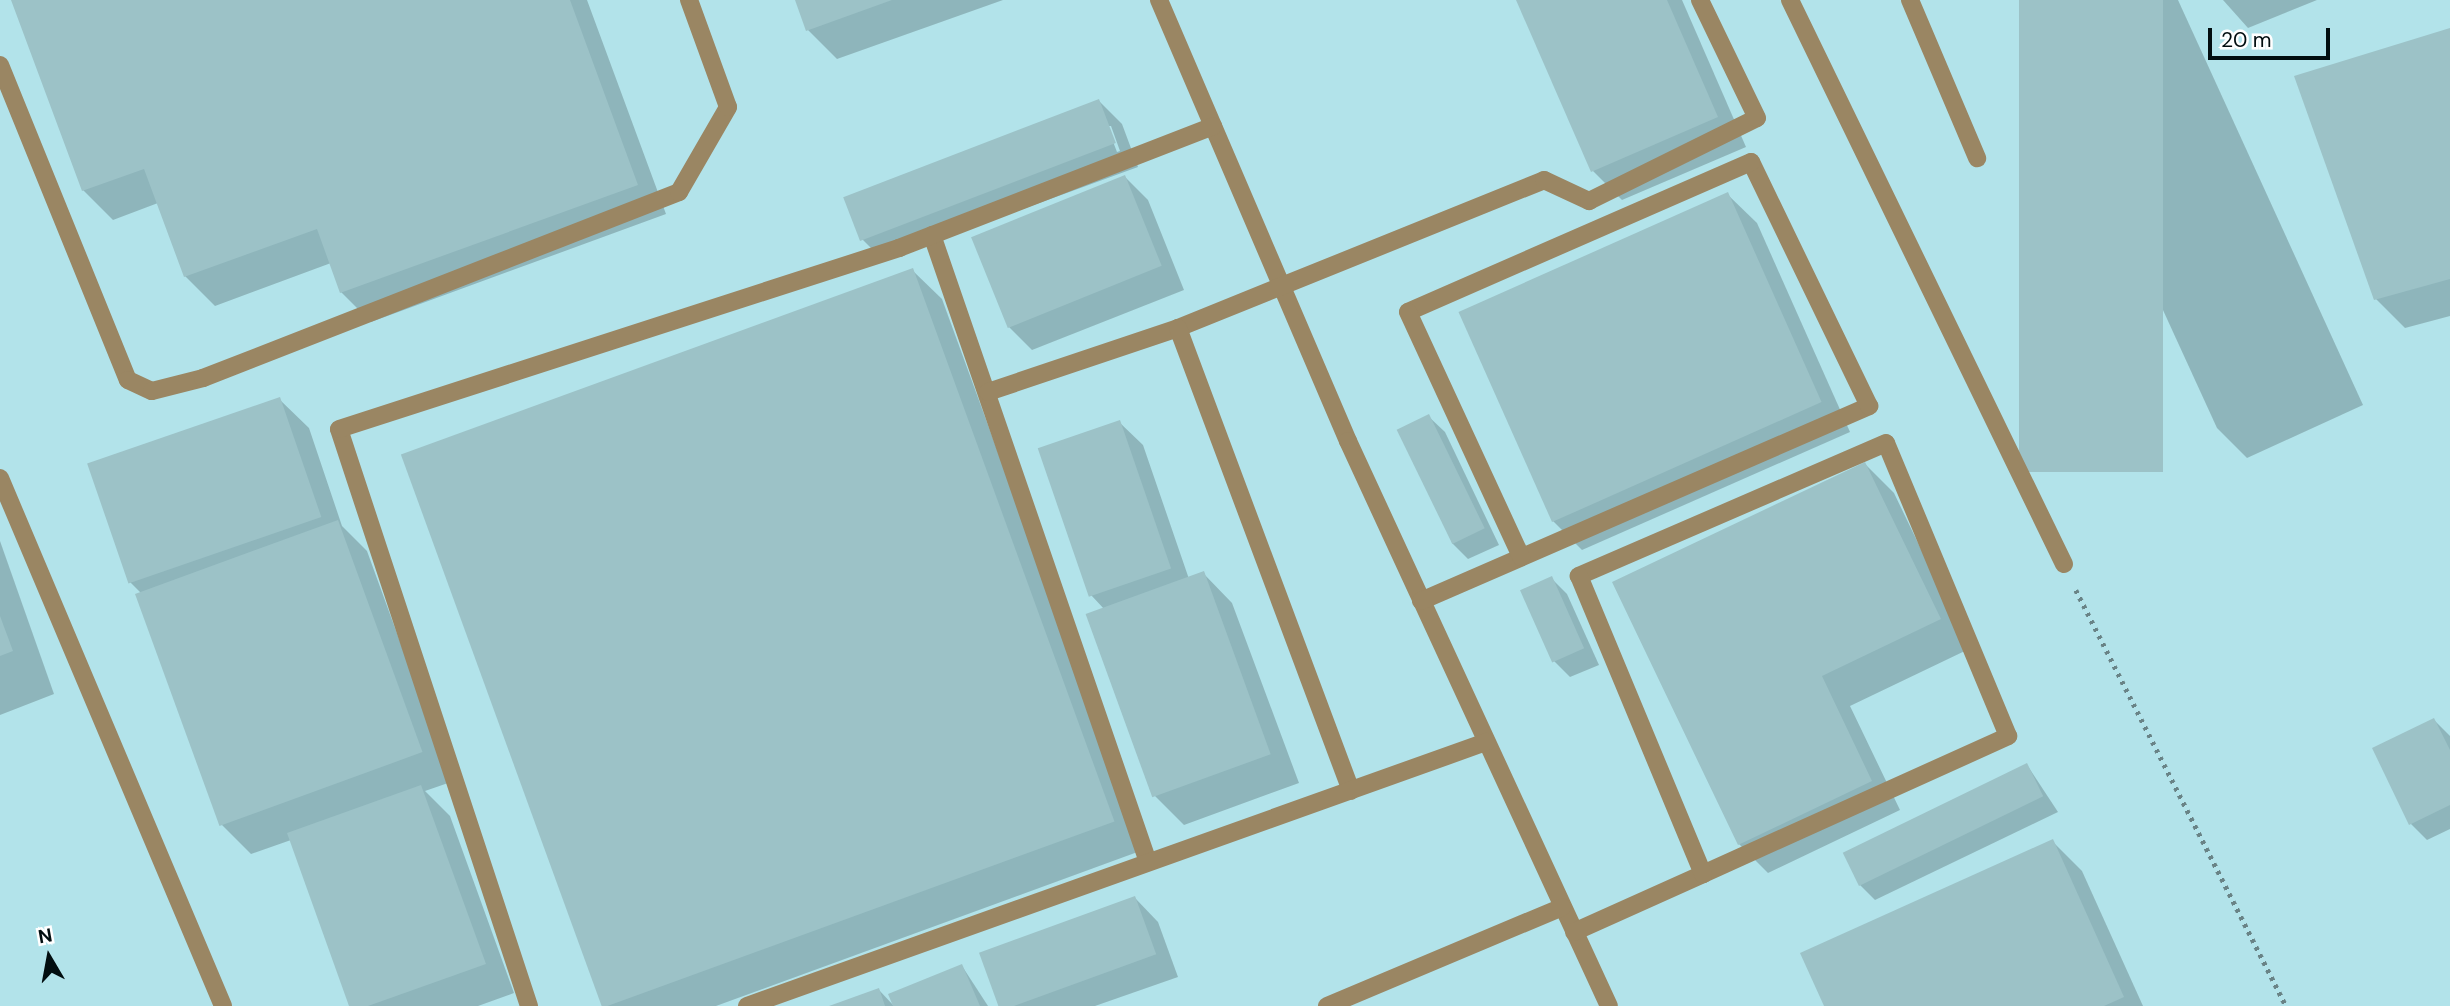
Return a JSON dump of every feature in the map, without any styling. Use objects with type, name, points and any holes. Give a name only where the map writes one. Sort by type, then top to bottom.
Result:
[{"type":"street","points":[[0,65],[128,380],[152,391],[203,377],[679,192],[728,107],[689,0]]},
{"type":"street","points":[[1159,0],[1421,601],[1609,1006]]},
{"type":"street","points":[[988,391],[1178,328],[1283,289],[1544,180],[1589,201],[1757,118],[1700,0]]},
{"type":"street","points":[[1790,0],[2064,565]]},
{"type":"street","points":[[1910,0],[1977,158]]},
{"type":"street","points":[[529,1006],[339,429],[932,235],[1213,126]]},
{"type":"street","points":[[1421,601],[1869,406],[1751,162],[1408,312],[1521,557]]},
{"type":"street","points":[[932,235],[988,391],[1148,862]]},
{"type":"street","points":[[1178,328],[1351,791]]},
{"type":"street","points":[[1574,932],[1703,874],[2008,736],[1886,443],[1578,576],[1703,874]]},
{"type":"street","points":[[0,478],[223,1006]]},
{"type":"street","points":[[747,1006],[1486,742]]},
{"type":"street","points":[[1327,1006],[1562,907]]},
{"type":"path","points":[[2064,565],[2286,1006]]},
{"type":"shaded area","points":[[0,0],[2450,0],[2450,1006],[0,1006]]},
{"type":"building","points":[[11,0],[570,0],[638,185],[340,293],[317,229],[184,277],[144,169],[82,191]]},
{"type":"building","points":[[795,0],[892,0],[806,31]]},
{"type":"building","points":[[1516,0],[1667,0],[1718,117],[1591,172]]},
{"type":"building","points":[[2019,0],[2163,0],[2163,472],[2019,472]]},
{"type":"building","points":[[2450,28],[2450,279],[2374,300],[2294,76]]},
{"type":"building","points":[[1099,99],[1116,143],[860,241],[843,197]]},
{"type":"building","points":[[1125,175],[1162,266],[1008,328],[971,237]]},
{"type":"building","points":[[1728,192],[1822,402],[1552,522],[1459,312]]},
{"type":"building","points":[[913,268],[1114,821],[602,1006],[401,454]]},
{"type":"building","points":[[280,397],[321,517],[128,583],[87,463]]},
{"type":"building","points":[[1429,414],[1485,528],[1452,544],[1397,430]]},
{"type":"building","points":[[1120,420],[1171,568],[1089,597],[1038,448]]},
{"type":"building","points":[[1865,462],[1941,619],[1822,676],[1872,781],[1738,845],[1612,582]]},
{"type":"building","points":[[338,520],[422,752],[220,826],[135,594]]},
{"type":"building","points":[[1204,571],[1271,754],[1152,797],[1086,614]]},
{"type":"building","points":[[1552,576],[1584,648],[1552,662],[1520,590]]},
{"type":"building","points":[[0,616],[13,651],[0,656]]},
{"type":"building","points":[[2434,718],[2450,750],[2450,805],[2409,825],[2372,748]]},
{"type":"building","points":[[2027,763],[2043,796],[1859,886],[1843,853]]},
{"type":"building","points":[[421,785],[486,964],[368,1006],[349,1006],[287,833]]},
{"type":"building","points":[[2053,839],[2124,997],[2104,1006],[1824,1006],[1800,953]]},
{"type":"building","points":[[1135,896],[1156,954],[1014,1006],[998,1006],[979,953]]},
{"type":"building","points":[[962,964],[980,1006],[893,1006],[888,994]]},
{"type":"building","points":[[879,988],[885,1006],[829,1006]]}]
